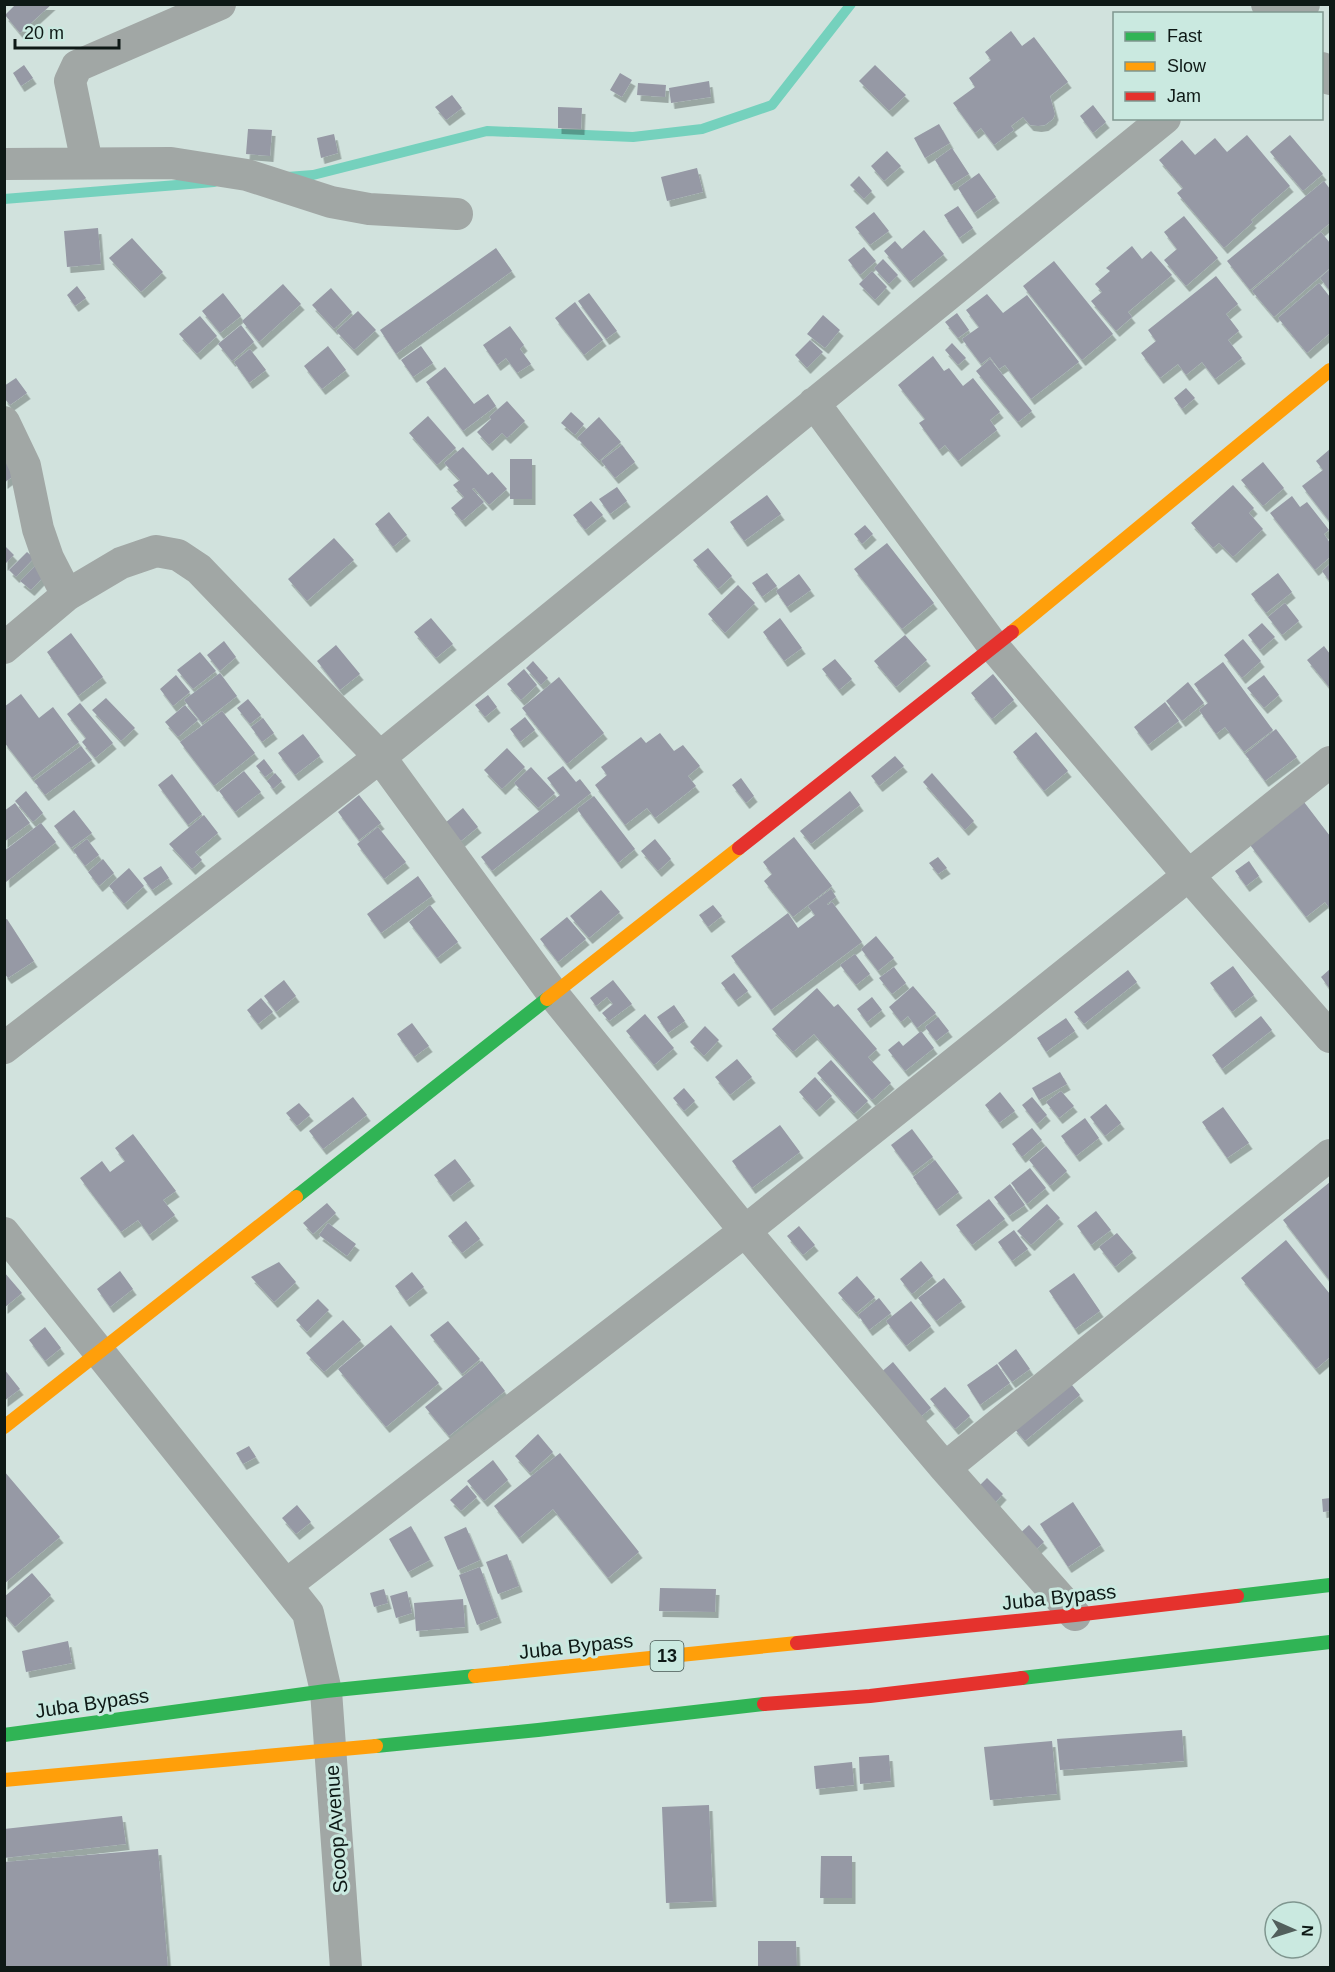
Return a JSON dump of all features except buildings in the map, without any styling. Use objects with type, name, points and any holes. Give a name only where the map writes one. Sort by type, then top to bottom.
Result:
[{"type":"main road","points":[[4,1427],[994,647],[1330,370]]},
{"type":"main road","name":"Juba Bypass","points":[[4,1735],[326,1691],[1075,1615],[1330,1585]]},
{"type":"main road","points":[[4,1780],[538,1730],[733,1706],[870,1696],[1330,1642]]},
{"type":"street","points":[[87,163],[70,81],[77,66],[220,4]]},
{"type":"street","points":[[4,1048],[380,758],[1163,120]]},
{"type":"street","points":[[4,164],[171,163],[248,175],[331,202],[369,209],[457,214]]},
{"type":"street","points":[[814,403],[994,647],[1330,1037]]},
{"type":"street","points":[[4,422],[25,466],[38,529],[45,548],[68,595]]},
{"type":"street","points":[[4,648],[68,595],[121,563],[156,551],[178,555],[199,569],[380,758],[553,994],[745,1231],[945,1468],[1075,1615]]},
{"type":"street","points":[[286,1586],[745,1231],[1330,762]]},
{"type":"street","points":[[945,1468],[1330,1155]]},
{"type":"street","name":"Scoop Avenue","points":[[4,1233],[308,1613],[326,1691],[346,1968]]},
{"type":"waterway","points":[[287,177],[313,175],[487,131],[633,137],[702,129],[772,105],[851,4]]},
{"type":"waterway","points":[[4,199],[214,182]]},
{"type":"traffic: fast","points":[[296,1197],[547,999]]},
{"type":"traffic: fast","points":[[1237,1596],[1330,1585]]},
{"type":"traffic: fast","points":[[1022,1678],[1330,1642]]},
{"type":"traffic: fast","points":[[4,1735],[326,1691],[475,1676]]},
{"type":"traffic: fast","points":[[376,1746],[764,1704]]},
{"type":"traffic: slow","points":[[1012,632],[1330,370]]},
{"type":"traffic: slow","points":[[547,999],[739,848]]},
{"type":"traffic: slow","points":[[4,1427],[296,1197]]},
{"type":"traffic: slow","points":[[475,1676],[797,1643]]},
{"type":"traffic: slow","points":[[4,1780],[376,1746]]},
{"type":"traffic: jam","points":[[739,848],[1012,632]]},
{"type":"traffic: jam","points":[[797,1643],[1237,1596]]},
{"type":"traffic: jam","points":[[764,1704],[870,1696],[1022,1678]]}]
